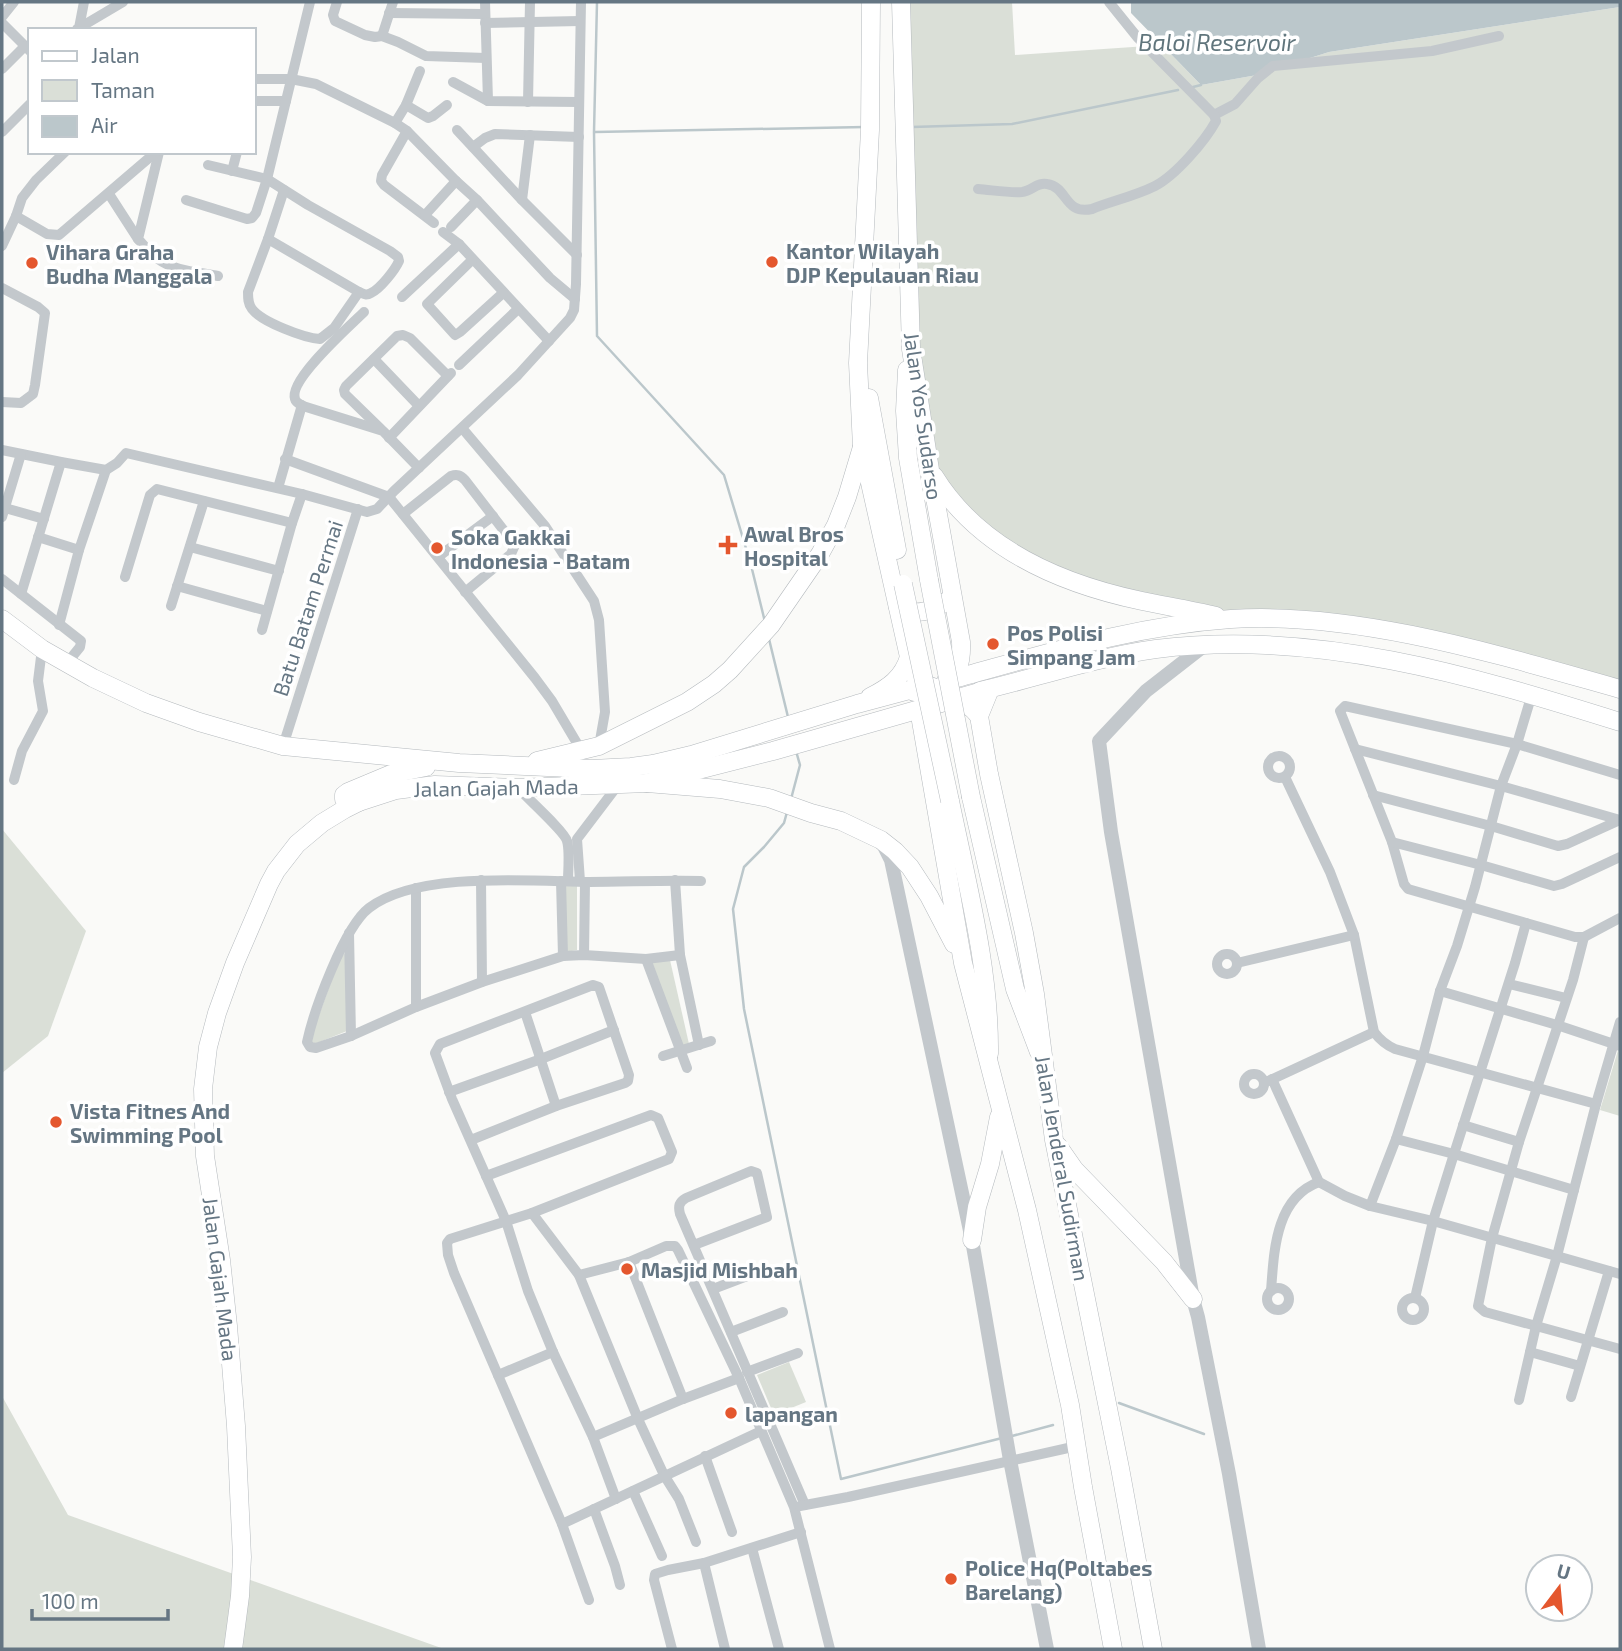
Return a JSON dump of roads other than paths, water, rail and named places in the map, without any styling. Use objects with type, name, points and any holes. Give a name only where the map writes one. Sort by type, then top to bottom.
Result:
[{"type":"main road","points":[[871,2],[870,130],[858,368],[862,447],[913,676],[920,683],[945,690],[969,705],[979,716],[990,689]]},
{"type":"main road","name":"Jalan Yos Sudarso","points":[[901,2],[911,349],[961,642],[962,659],[945,690]]},
{"type":"main road","points":[[911,349],[905,388],[908,458],[929,580],[971,797],[1015,989],[1045,1069]]},
{"type":"main road","points":[[858,368],[866,379],[903,584],[977,936],[989,1017],[989,1065]]},
{"type":"main road","points":[[506,765],[543,760],[600,746],[687,702],[714,684],[771,625],[813,563],[836,525],[848,497],[862,447]]},
{"type":"main road","points":[[930,470],[952,502],[978,527],[1011,553],[1031,564],[1070,580],[1139,601],[1233,619]]},
{"type":"main road","points":[[898,607],[911,612],[922,612],[953,597]]},
{"type":"main road","points":[[945,690],[1114,635],[1233,619],[1305,621],[1390,631],[1503,657],[1620,690]]},
{"type":"main road","name":"Jalan Gajah Mada","points":[[2,620],[42,649],[111,687],[159,708],[253,739],[283,746],[459,763],[611,768],[694,763],[773,751],[813,740],[900,714],[945,690]]},
{"type":"main road","points":[[945,690],[990,689],[1121,655],[1155,649],[1205,645],[1286,645],[1354,653],[1431,668],[1532,694],[1620,722]]},
{"type":"main road","points":[[857,704],[892,683],[906,667],[909,657]]},
{"type":"main road","name":"Jalan Gajah Mada","points":[[233,1649],[242,1557],[236,1426],[224,1286],[205,1156],[202,1089],[205,1062],[218,1013],[235,963],[263,895],[276,871],[297,844],[335,814],[359,802],[396,790],[435,785],[518,788],[647,783],[764,732],[896,694],[945,690]]},
{"type":"main road","name":"Jalan Jenderal Sudirman","points":[[945,690],[921,721],[963,963],[1027,1210],[1070,1405],[1113,1649]]},
{"type":"main road","name":"Jalan Jenderal Sudirman","points":[[979,716],[1024,933],[1055,1140],[1153,1649]]},
{"type":"main road","points":[[359,802],[348,803],[344,800],[344,795],[391,774],[459,763]]},
{"type":"main road","points":[[934,788],[941,776],[954,768],[969,766],[989,774]]},
{"type":"main road","points":[[647,783],[738,791],[769,798],[841,821],[881,839],[910,867],[924,887],[963,963]]},
{"type":"main road","points":[[972,1240],[1000,1108]]},
{"type":"main road","points":[[1055,1140],[1074,1169],[1164,1262],[1193,1300]]},
{"type":"street","points":[[2,17],[14,2]]},
{"type":"street","points":[[78,28],[84,2]]},
{"type":"street","points":[[80,28],[123,2]]},
{"type":"street","points":[[186,200],[250,219],[256,213],[267,179],[310,2]]},
{"type":"street","points":[[337,2],[333,15],[335,21],[365,35],[398,41],[426,56],[486,58]]},
{"type":"street","points":[[382,36],[393,2]]},
{"type":"street","points":[[485,2],[488,101]]},
{"type":"street","points":[[528,102],[530,2]]},
{"type":"street","points":[[359,509],[368,512],[377,509],[519,375],[570,318],[574,310],[581,2]]},
{"type":"street","points":[[978,189],[1021,192],[1034,186],[1049,184],[1076,208],[1082,211],[1092,209],[1154,186],[1203,142],[1216,121],[1214,115],[1138,38],[1109,2]]},
{"type":"street","points":[[389,13],[530,22],[580,22]]},
{"type":"street","points":[[2,23],[27,49],[2,69]]},
{"type":"street","points":[[1214,115],[1235,104],[1258,78],[1273,66],[1432,51],[1499,37]]},
{"type":"street","points":[[395,123],[406,105],[420,71]]},
{"type":"street","points":[[256,79],[291,79],[327,88],[407,131],[550,278],[575,299]]},
{"type":"street","points":[[453,82],[488,101],[579,102]]},
{"type":"street","points":[[256,101],[286,101]]},
{"type":"street","points":[[406,105],[429,117],[447,105]]},
{"type":"street","points":[[2,132],[28,106]]},
{"type":"street","points":[[457,130],[577,255]]},
{"type":"street","points":[[407,131],[382,175],[381,181],[384,185],[429,219],[456,181]]},
{"type":"street","points":[[473,147],[495,134],[579,137]]},
{"type":"street","points":[[522,200],[530,135]]},
{"type":"street","points":[[2,246],[22,198],[63,154]]},
{"type":"street","points":[[16,216],[47,234],[59,235],[156,154]]},
{"type":"street","points":[[138,239],[158,154]]},
{"type":"street","points":[[232,171],[236,154]]},
{"type":"street","points":[[208,165],[267,179],[398,257],[399,261],[373,292],[366,295],[268,239]]},
{"type":"street","points":[[284,190],[248,292],[251,308],[261,317],[306,337],[320,339],[334,328],[359,292]]},
{"type":"street","points":[[108,194],[138,239],[156,258],[185,270],[218,275]]},
{"type":"street","points":[[477,200],[447,230],[549,341]]},
{"type":"street","points":[[402,296],[459,244]]},
{"type":"street","points":[[427,304],[472,260]]},
{"type":"street","points":[[2,288],[43,310],[45,319],[33,394],[21,403],[2,402]]},
{"type":"street","points":[[412,289],[470,354]]},
{"type":"street","points":[[455,335],[503,293]]},
{"type":"street","points":[[386,434],[419,407],[518,309]]},
{"type":"street","points":[[364,312],[313,362],[294,394],[297,402],[302,405],[386,434]]},
{"type":"street","points":[[419,468],[344,392],[346,386],[392,340],[403,335],[452,372]]},
{"type":"street","points":[[374,359],[419,407]]},
{"type":"street","points":[[278,488],[302,405]]},
{"type":"street","points":[[462,428],[545,526],[594,601],[599,620],[604,712],[600,746]]},
{"type":"street","points":[[2,450],[106,470],[79,550],[59,625]]},
{"type":"street","name":"Batu Batam Permai","points":[[106,470],[126,453],[359,509],[283,746]]},
{"type":"street","points":[[21,454],[3,513],[44,519]]},
{"type":"street","points":[[285,460],[389,497],[552,701],[581,750]]},
{"type":"street","points":[[21,594],[61,463]]},
{"type":"street","points":[[403,514],[451,476],[456,474],[465,480],[514,544],[514,550],[465,592]]},
{"type":"street","points":[[125,577],[152,492],[158,489],[292,523]]},
{"type":"street","points":[[262,631],[302,494]]},
{"type":"street","points":[[171,606],[204,501]]},
{"type":"street","points":[[438,557],[492,516]]},
{"type":"street","points":[[38,537],[79,550]]},
{"type":"street","points":[[190,547],[278,571]]},
{"type":"street","points":[[2,579],[81,641],[80,647],[67,663]]},
{"type":"street","points":[[177,586],[267,611]]},
{"type":"street","points":[[1205,645],[1146,691],[1099,741],[1111,832],[1193,1300],[1230,1474],[1259,1649]]},
{"type":"street","points":[[14,780],[22,751],[43,711],[38,681],[42,649]]},
{"type":"street","points":[[1370,1206],[1396,1139],[1423,1056],[1440,991],[1457,946],[1481,865],[1501,786],[1532,694]]},
{"type":"street","points":[[1620,775],[1517,744],[1343,707],[1340,712],[1408,888],[1575,937],[1584,937],[1620,918]]},
{"type":"street","points":[[1355,749],[1620,820],[1558,846],[1373,795]]},
{"type":"street","points":[[1284,777],[1330,872],[1353,935],[1374,1032],[1390,1047],[1595,1104]]},
{"type":"street","points":[[584,955],[573,881],[572,840],[618,785]]},
{"type":"street","points":[[518,788],[572,840]]},
{"type":"street","points":[[881,839],[891,860],[972,1240],[1010,1460],[1047,1649]]},
{"type":"street","points":[[1392,842],[1554,886],[1620,857]]},
{"type":"street","points":[[481,880],[482,982]]},
{"type":"street","points":[[680,955],[646,959],[563,956],[482,982],[351,1036],[314,1048],[307,1042],[349,932],[370,907],[393,896],[416,888],[481,880],[701,881]]},
{"type":"street","points":[[675,880],[680,955],[699,1045]]},
{"type":"street","points":[[563,956],[573,881]]},
{"type":"street","points":[[416,888],[416,1007]]},
{"type":"street","points":[[1415,1298],[1433,1221],[1526,923]]},
{"type":"street","points":[[349,932],[351,1036]]},
{"type":"street","points":[[1237,963],[1353,935]]},
{"type":"street","points":[[1584,937],[1519,1142],[1492,1238],[1478,1306],[1485,1312],[1620,1349]]},
{"type":"street","points":[[646,959],[687,1068]]},
{"type":"street","points":[[1509,984],[1566,998]]},
{"type":"street","points":[[471,1140],[628,1081],[629,1075],[599,987],[593,985],[440,1044],[436,1056],[449,1092],[506,1221],[528,1290],[553,1352],[593,1437],[616,1499]]},
{"type":"street","points":[[1440,991],[1616,1045]]},
{"type":"street","points":[[525,1012],[556,1106]]},
{"type":"street","points":[[1519,1400],[1595,1104],[1616,1045],[1620,1022]]},
{"type":"street","points":[[449,1092],[614,1030]]},
{"type":"street","points":[[1374,1032],[1268,1081],[1319,1182],[1370,1206],[1615,1272],[1587,1340],[1571,1397]]},
{"type":"street","points":[[663,1056],[710,1041]]},
{"type":"street","points":[[485,1176],[654,1115],[659,1118],[672,1152],[669,1160],[532,1213],[450,1238],[447,1243],[454,1273],[562,1524],[589,1600]]},
{"type":"street","points":[[1464,1125],[1519,1142]]},
{"type":"street","points":[[1396,1139],[1574,1189]]},
{"type":"street","points":[[694,1245],[767,1217],[757,1173],[751,1171],[682,1200],[679,1209],[680,1214],[731,1332],[761,1430],[799,1506]]},
{"type":"street","points":[[1272,1291],[1275,1245],[1282,1222],[1302,1191],[1319,1182]]},
{"type":"street","points":[[532,1213],[579,1275],[638,1419],[664,1475],[679,1499],[696,1542]]},
{"type":"street","points":[[579,1275],[629,1262],[666,1246],[675,1246],[678,1250],[769,1419],[799,1506],[801,1532],[830,1649]]},
{"type":"street","points":[[629,1262],[683,1399]]},
{"type":"street","points":[[713,1289],[755,1273]]},
{"type":"street","points":[[731,1332],[783,1312]]},
{"type":"street","points":[[498,1375],[553,1352]]},
{"type":"street","points":[[1530,1352],[1580,1366]]},
{"type":"street","points":[[593,1437],[798,1353]]},
{"type":"street","points":[[562,1524],[761,1430]]},
{"type":"street","points":[[799,1506],[1077,1446]]},
{"type":"street","points":[[705,1456],[732,1532]]},
{"type":"street","points":[[633,1490],[662,1556]]},
{"type":"street","points":[[594,1509],[620,1585]]},
{"type":"street","points":[[672,1649],[654,1576],[801,1532]]},
{"type":"street","points":[[752,1548],[779,1649]]},
{"type":"street","points":[[704,1563],[725,1649]]},
{"type":"water","name":"Baloi Reservoir","points":[[1131,2],[1620,2],[1620,7],[1329,52],[1257,75],[1201,85],[1131,13]]},
{"type":"waterway","points":[[597,2],[594,132],[597,336],[724,475],[765,622]]},
{"type":"waterway","points":[[1193,87],[1201,85]]},
{"type":"waterway","points":[[912,127],[1012,124],[1178,90]]},
{"type":"waterway","points":[[595,132],[865,127]]},
{"type":"waterway","points":[[769,639],[788,717]]},
{"type":"waterway","points":[[791,799],[800,765],[796,751]]},
{"type":"waterway","points":[[787,812],[784,823],[744,867],[733,909],[744,1009],[841,1479],[1002,1438]]},
{"type":"waterway","points":[[1119,1403],[1204,1434]]},
{"type":"waterway","points":[[1012,1436],[1053,1425]]},
{"type":"place","name":"Kantor Wilayah DJP Kepulauan Riau","points":[[772,262]]},
{"type":"place","name":"Vihara Graha Budha Manggala","points":[[32,263]]},
{"type":"place","name":"Awal Bros Hospital","points":[[728,545]]},
{"type":"place","name":"Soka Gakkai Indonesia - Batam","points":[[437,548]]},
{"type":"place","name":"Pos Polisi Simpang Jam","points":[[993,644]]},
{"type":"place","name":"Vista Fitnes And Swimming Pool","points":[[56,1122]]},
{"type":"place","name":"Masjid Mishbah","points":[[627,1269]]},
{"type":"place","name":"lapangan","points":[[731,1413]]},
{"type":"place","name":"Police Hq(Poltabes Barelang)","points":[[951,1579]]}]
